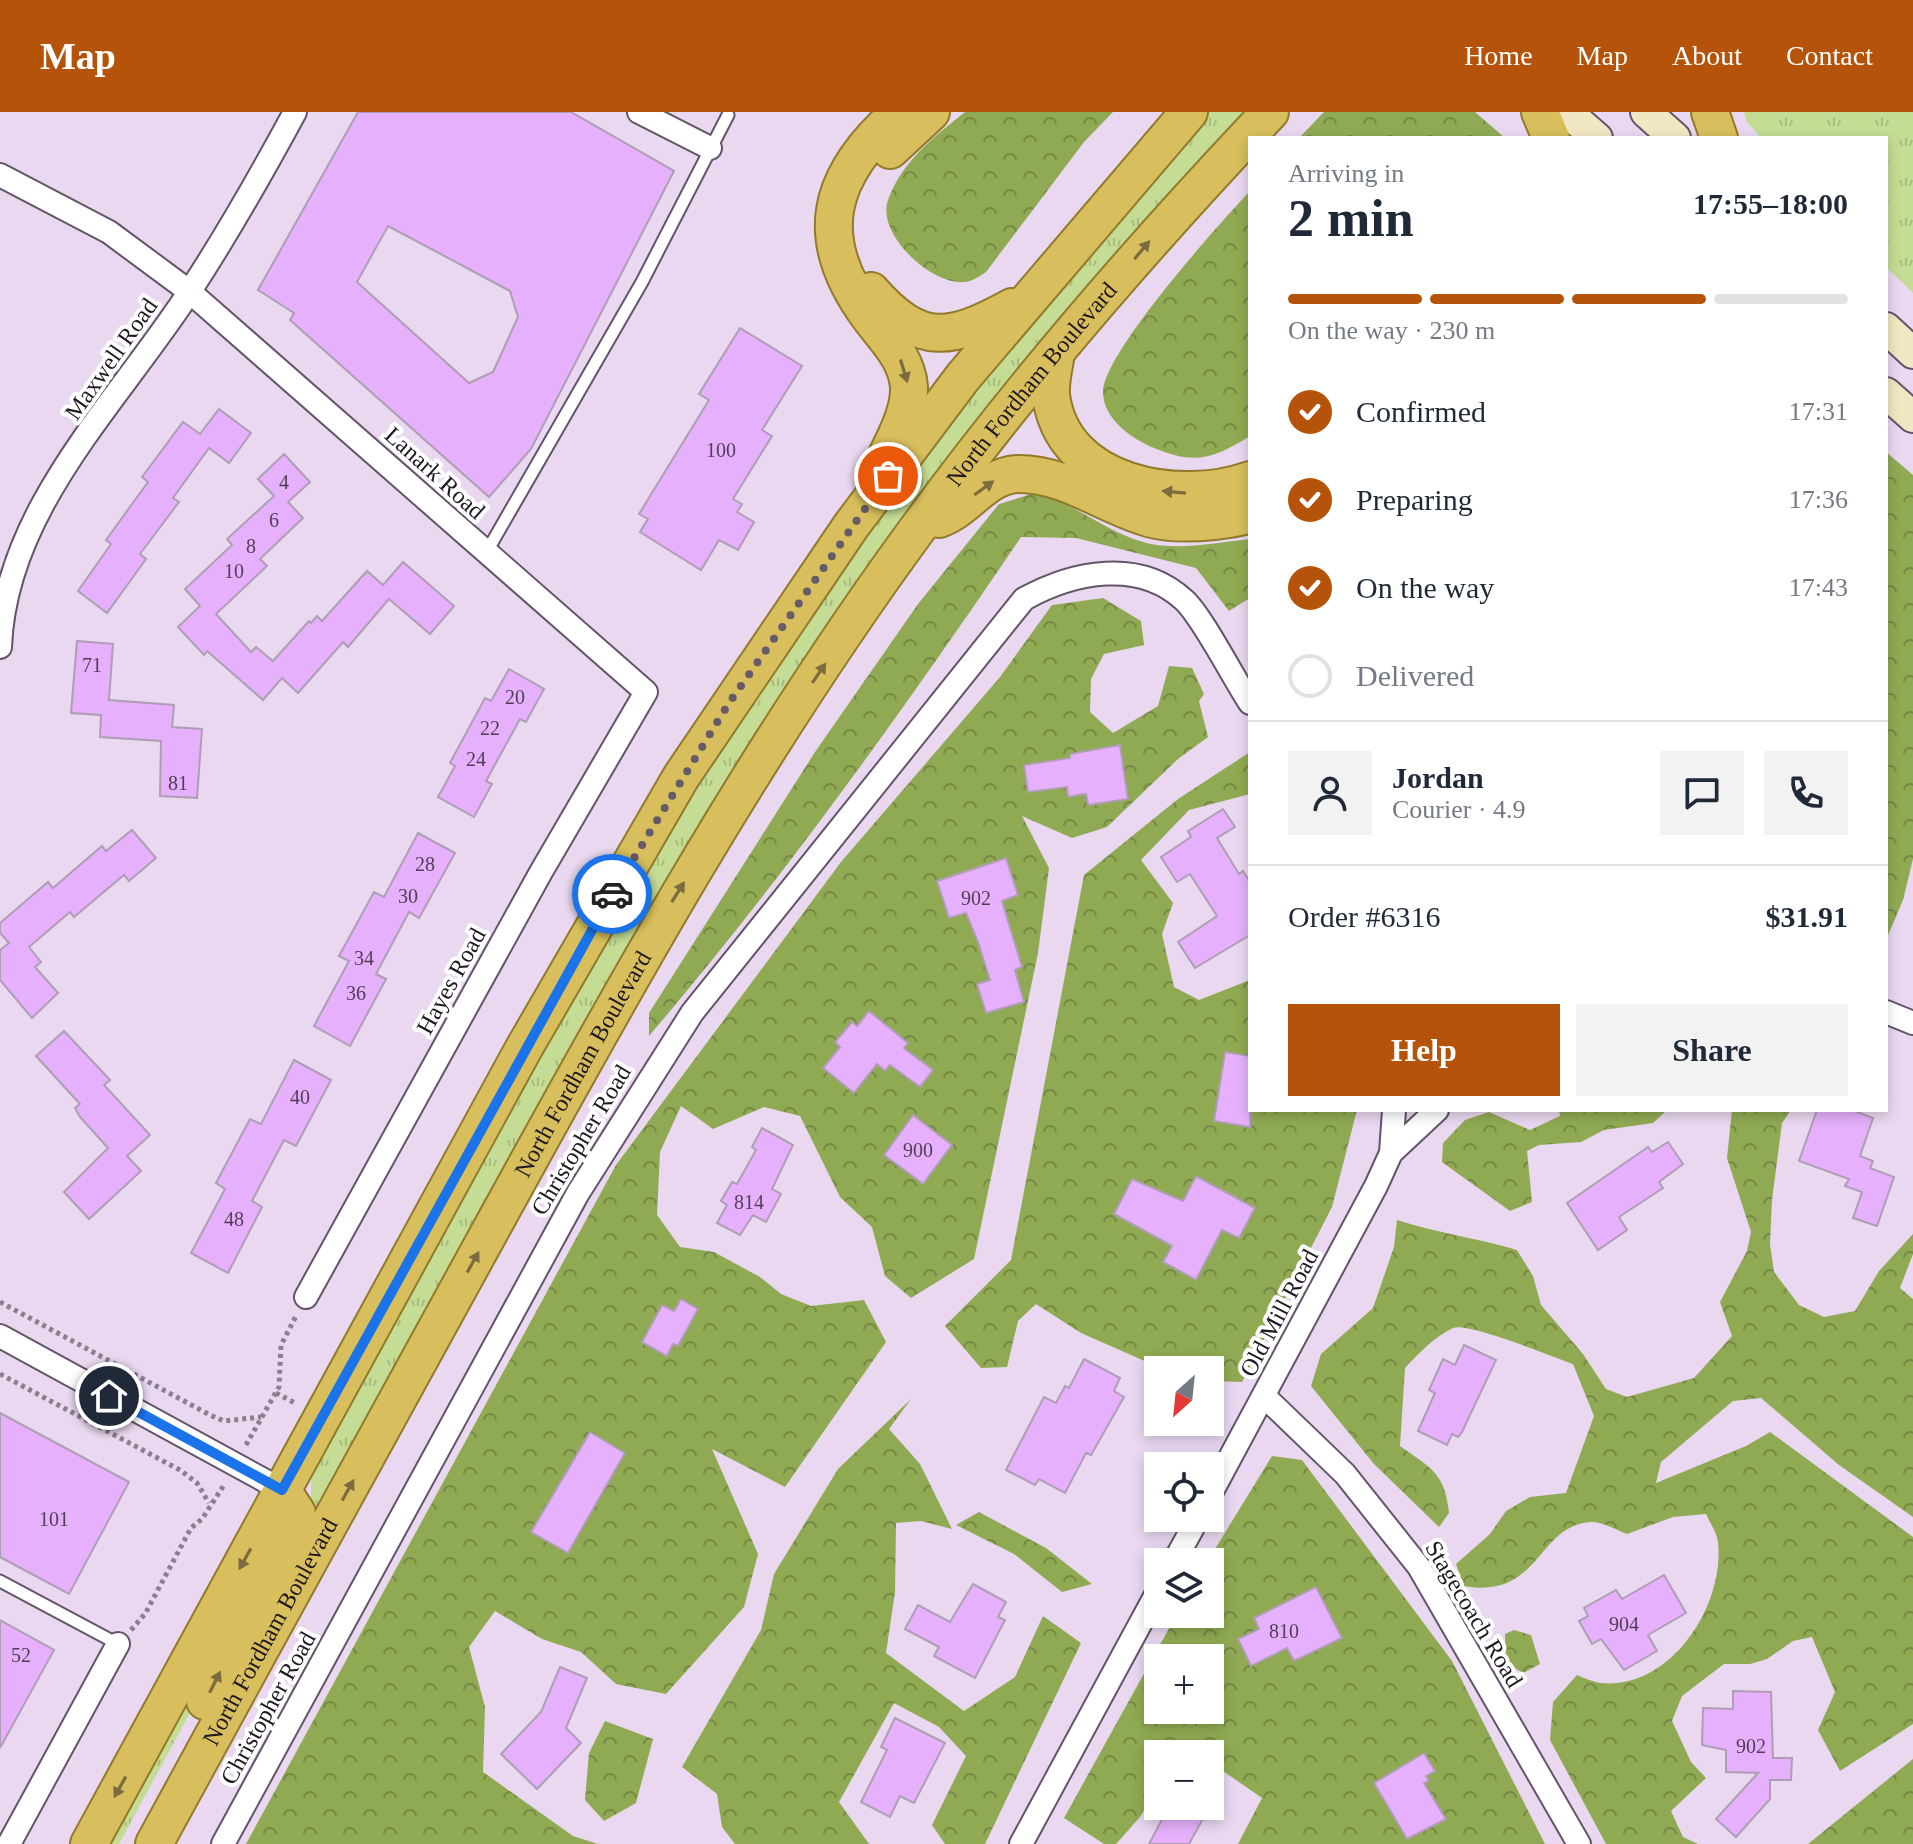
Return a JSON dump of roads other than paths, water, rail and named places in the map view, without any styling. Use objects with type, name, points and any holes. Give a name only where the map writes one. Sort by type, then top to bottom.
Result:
[{"type":"highway","points":[[851,526],[893,444],[909,388],[895,348],[862,306],[844,275],[834,225],[840,192],[853,161],[876,133],[900,112]]},
{"type":"highway","points":[[931,112],[881,158],[855,207],[855,256],[870,288],[908,324],[943,334],[973,328],[1027,298]]},
{"type":"highway","points":[[89,1844],[593,924],[697,752],[851,526],[1027,298],[1189,112]]},
{"type":"highway","name":"North Fordham Boulevard","points":[[154,1844],[663,916],[754,769],[919,527],[1056,353],[1162,226],[1270,112]]},
{"type":"highway","points":[[1540,112],[1550,136]]},
{"type":"highway","points":[[1710,112],[1718,136]]},
{"type":"highway","points":[[1056,353],[1051,378],[1055,412],[1071,444],[1096,464],[1143,487],[1166,492],[1208,492],[1248,481]]},
{"type":"highway","points":[[919,527],[959,512],[976,493],[995,480],[1014,474],[1047,476],[1153,520],[1195,523],[1248,514]]},
{"type":"highway","points":[[189,1780],[184,1742],[297,1527],[297,1513],[282,1490]]},
{"type":"main road","points":[[1567,112],[1595,136]]},
{"type":"main road","points":[[1646,112],[1673,136]]},
{"type":"main road","points":[[1888,330],[1913,353]]},
{"type":"main road","points":[[1888,395],[1913,417]]},
{"type":"street","name":"Maxwell Road","points":[[0,647],[1,620],[24,545],[48,492],[190,292],[295,112]]},
{"type":"street","points":[[639,112],[710,148]]},
{"type":"street","name":"Lanark Road","points":[[0,175],[109,232],[190,292],[646,692]]},
{"type":"street","name":"Christopher Road","points":[[223,1844],[578,1193],[692,1013],[1024,599],[1076,577],[1111,571],[1163,585],[1186,601],[1248,700]]},
{"type":"street","name":"Hayes Road","points":[[306,1297],[541,872],[646,692]]},
{"type":"street","points":[[1888,1013],[1913,1023]]},
{"type":"street","name":"Old Mill Road","points":[[1391,1153],[1394,1112]]},
{"type":"street","name":"Old Mill Road","points":[[1224,1469],[1391,1153],[1435,1112]]},
{"type":"street","points":[[0,1336],[282,1490]]},
{"type":"street","name":"Stagecoach Road","points":[[1264,1396],[1345,1474],[1419,1567],[1579,1844]]},
{"type":"street","points":[[1021,1844],[1144,1617]]},
{"type":"street","points":[[9,1844],[118,1644]]},
{"type":"lane","points":[[486,553],[642,282],[728,115]]},
{"type":"lane","points":[[0,1581],[118,1644]]}]
